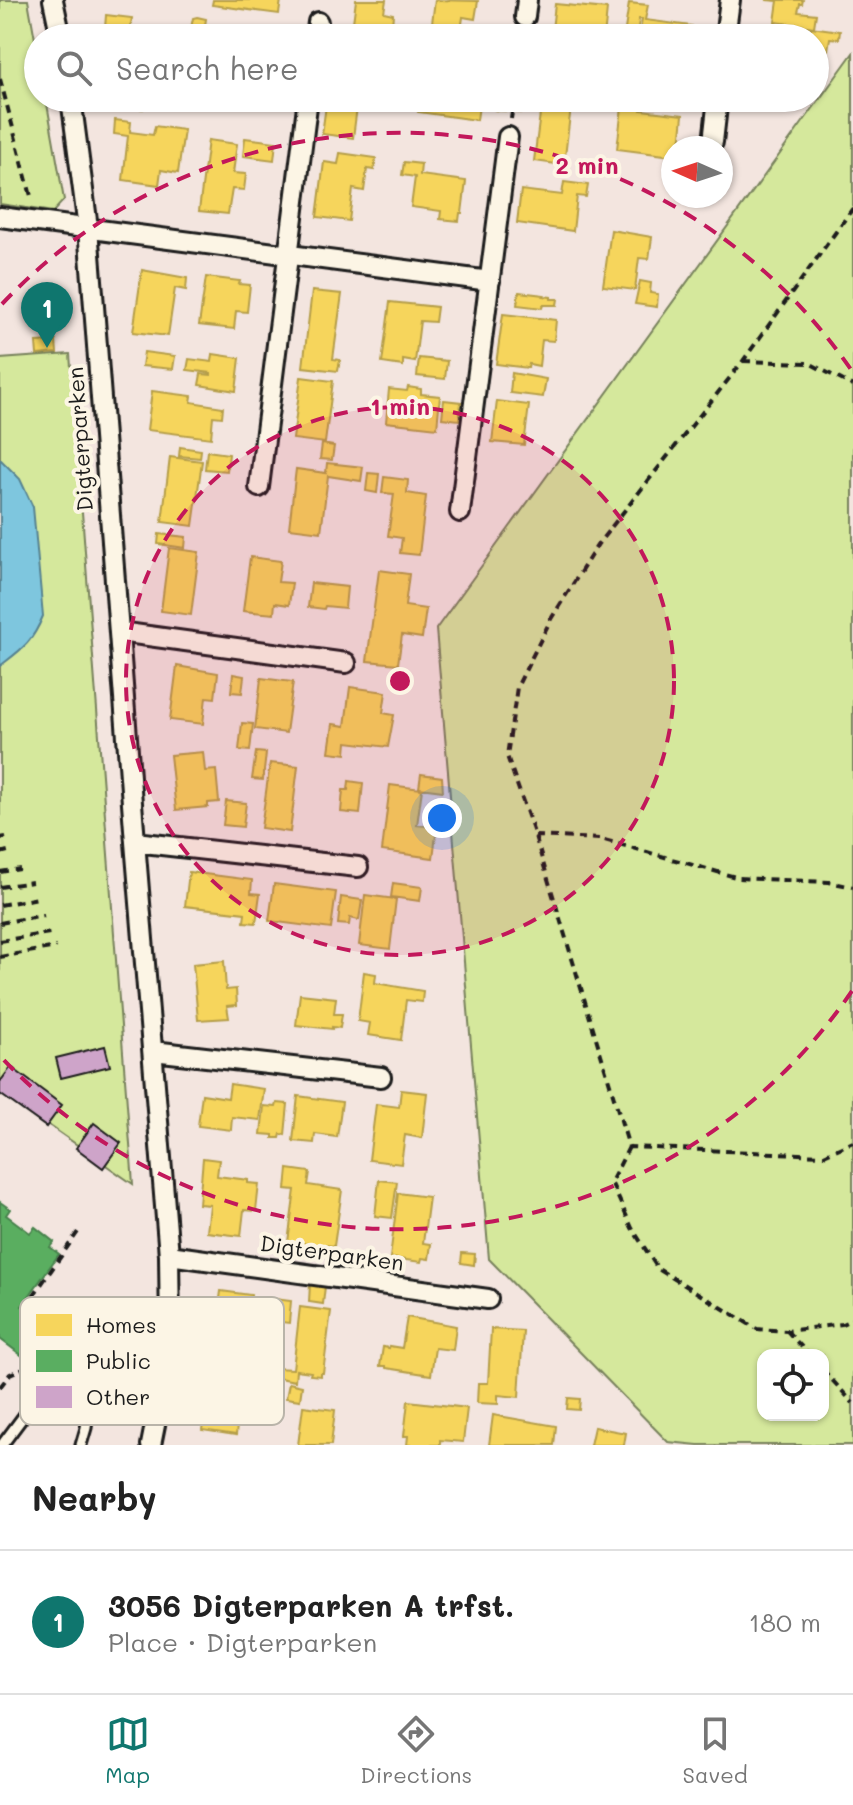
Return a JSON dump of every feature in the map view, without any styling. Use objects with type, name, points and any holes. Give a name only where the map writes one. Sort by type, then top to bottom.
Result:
[{"type":"street","points":[[53,0],[58,24]]},
{"type":"street","points":[[727,24],[730,0]]},
{"type":"street","name":"Digterparken","points":[[73,112],[88,228],[169,1255],[170,1297]]},
{"type":"street","points":[[259,487],[306,112]]},
{"type":"street","points":[[714,136],[716,112]]},
{"type":"street","points":[[460,512],[508,137]]},
{"type":"street","points":[[0,217],[490,281]]},
{"type":"street","points":[[119,632],[346,663]]},
{"type":"street","points":[[135,842],[358,867]]},
{"type":"street","points":[[153,1051],[381,1077]]},
{"type":"street","name":"Digterparken","points":[[169,1255],[488,1299]]},
{"type":"street","name":"Digterparken","points":[[151,1445],[155,1425]]},
{"type":"lane","points":[[2,1445],[20,1421]]},
{"type":"lane","points":[[81,1445],[86,1425]]},
{"type":"path","points":[[0,79],[38,222]]},
{"type":"path","points":[[853,208],[743,361],[598,544],[551,619],[517,687],[507,756],[535,836],[629,1147],[611,1182],[632,1228],[658,1269],[757,1329],[787,1331],[842,1324],[853,1319]]},
{"type":"path","points":[[743,361],[809,363],[853,386]]},
{"type":"path","points":[[535,836],[601,839],[739,878],[829,882],[853,887]]},
{"type":"path","points":[[0,853],[12,850]]},
{"type":"path","points":[[0,872],[20,869]]},
{"type":"path","points":[[0,887],[32,882]]},
{"type":"path","points":[[0,905],[38,898]]},
{"type":"path","points":[[0,923],[44,915]]},
{"type":"path","points":[[0,941],[50,933]]},
{"type":"path","points":[[0,957],[56,947]]},
{"type":"path","points":[[629,1147],[824,1155],[853,1142]]},
{"type":"path","points":[[32,1297],[80,1229]]},
{"type":"path","points":[[787,1331],[804,1349]]},
{"type":"path","points":[[0,1387],[10,1374],[20,1370]]},
{"type":"path","points":[[829,1377],[853,1403]]},
{"type":"green space","points":[[0,0],[28,0],[32,24],[24,24],[24,112],[48,112],[64,200],[53,212],[0,204]]},
{"type":"green space","points":[[853,53],[853,1445],[698,1445],[668,1442],[489,1259],[436,629],[810,112],[829,112],[829,86]]},
{"type":"green space","points":[[70,354],[133,1184],[0,1091],[0,359]]},
{"type":"water","points":[[0,459],[20,479],[33,507],[43,616],[26,645],[0,666]]},
{"type":"building: Homes","points":[[213,0],[281,0],[279,14],[212,5]]},
{"type":"building: Homes","points":[[356,0],[386,0],[384,12],[393,14],[392,24],[353,24]]},
{"type":"building: Homes","points":[[435,0],[478,1],[475,19],[463,17],[462,24],[432,24]]},
{"type":"building: Homes","points":[[766,0],[803,0],[798,12],[816,14],[814,24],[775,22],[778,1]]},
{"type":"building: Homes","points":[[629,3],[648,5],[645,20],[676,24],[641,24],[642,19],[639,19],[638,24],[626,24]]},
{"type":"building: Homes","points":[[555,4],[607,9],[605,24],[553,24]]},
{"type":"building: Homes","points":[[106,15],[132,18],[131,24],[105,24]]},
{"type":"building: Homes","points":[[193,18],[206,19],[205,24],[192,24]]},
{"type":"building: Homes","points":[[829,29],[840,31],[839,39],[830,38],[829,44]]},
{"type":"building: Homes","points":[[325,112],[356,112],[353,138],[322,134]]},
{"type":"building: Homes","points":[[418,112],[478,112],[477,120]]},
{"type":"building: Homes","points":[[540,112],[570,112],[564,165],[534,161]]},
{"type":"building: Homes","points":[[621,112],[683,115],[681,136],[661,136],[661,154],[617,149]]},
{"type":"building: Homes","points":[[115,120],[131,122],[130,132],[153,135],[155,126],[184,130],[178,173],[161,170],[159,185],[123,180],[128,136],[114,134]]},
{"type":"building: Homes","points":[[245,138],[276,142],[274,160],[243,156]]},
{"type":"building: Homes","points":[[208,140],[237,144],[233,173],[246,174],[244,190],[232,189],[228,214],[199,211]]},
{"type":"building: Homes","points":[[340,153],[376,158],[374,170],[367,169],[364,191],[353,189],[349,221],[317,217],[324,162],[338,164]]},
{"type":"building: Homes","points":[[404,162],[421,164],[420,175],[466,181],[459,221],[440,219],[441,211],[411,207],[415,177],[402,175]]},
{"type":"building: Homes","points":[[564,182],[588,185],[586,197],[577,196],[573,231],[517,223],[521,190],[562,195]]},
{"type":"building: Homes","points":[[611,230],[652,237],[649,259],[639,258],[635,290],[603,286]]},
{"type":"building: Homes","points":[[142,270],[187,278],[186,290],[175,288],[168,336],[133,332]]},
{"type":"building: Homes","points":[[206,277],[250,285],[247,312],[236,311],[234,329],[199,325]]},
{"type":"building: Homes","points":[[640,281],[651,283],[650,293],[658,294],[657,307],[635,304]]},
{"type":"building: Homes","points":[[312,291],[342,294],[333,359],[340,360],[338,371],[303,367]]},
{"type":"building: Homes","points":[[519,292],[558,299],[557,305],[543,305],[542,308],[517,305]]},
{"type":"building: Homes","points":[[390,302],[437,307],[435,322],[420,321],[415,362],[403,360],[403,366],[382,363]]},
{"type":"building: Homes","points":[[503,314],[556,320],[554,341],[542,340],[539,366],[529,364],[528,368],[496,364]]},
{"type":"building: Homes","points":[[56,341],[57,353],[37,355],[36,342]]},
{"type":"building: Homes","points":[[144,352],[175,356],[173,369],[142,366]]},
{"type":"building: Homes","points":[[213,354],[240,358],[236,391],[199,385],[201,374],[211,373],[187,370],[189,359],[212,362]]},
{"type":"building: Homes","points":[[419,358],[447,361],[445,379],[417,376]]},
{"type":"building: Homes","points":[[512,373],[546,379],[543,397],[510,393]]},
{"type":"building: Homes","points":[[301,377],[333,381],[325,443],[293,439]]},
{"type":"building: Homes","points":[[408,387],[421,389],[421,394],[440,396],[437,428],[386,422],[389,389],[407,391]]},
{"type":"building: Homes","points":[[152,391],[192,396],[191,402],[223,407],[222,417],[213,416],[211,438],[147,430]]},
{"type":"building: Homes","points":[[444,400],[461,402],[459,420],[442,418]]},
{"type":"building: Homes","points":[[497,401],[529,405],[524,445],[492,442]]},
{"type":"building: Homes","points":[[322,444],[334,446],[332,460],[320,459]]},
{"type":"building: Homes","points":[[180,447],[201,450],[200,458],[179,456]]},
{"type":"building: Homes","points":[[207,451],[229,454],[227,471],[205,469]]},
{"type":"building: Homes","points":[[170,457],[202,461],[193,526],[162,522]]},
{"type":"building: Homes","points":[[327,463],[363,467],[361,481],[328,476],[321,532],[289,528],[296,469],[326,473]]},
{"type":"building: Homes","points":[[368,473],[379,474],[377,493],[366,491]]},
{"type":"building: Homes","points":[[384,477],[408,480],[407,493],[426,496],[419,555],[400,553],[402,538],[388,536],[394,494],[382,493]]},
{"type":"building: Homes","points":[[159,534],[186,537],[185,548],[158,544]]},
{"type":"building: Homes","points":[[169,548],[199,552],[191,615],[161,611]]},
{"type":"building: Homes","points":[[250,557],[281,561],[278,582],[292,583],[289,605],[275,603],[274,614],[243,611]]},
{"type":"building: Homes","points":[[379,570],[409,574],[405,606],[426,609],[422,638],[402,635],[398,664],[367,661]]},
{"type":"building: Homes","points":[[311,583],[347,587],[345,608],[308,607]]},
{"type":"building: Homes","points":[[177,666],[218,673],[215,698],[206,697],[203,724],[170,720]]},
{"type":"building: Homes","points":[[233,674],[244,676],[242,693],[231,692]]},
{"type":"building: Homes","points":[[261,678],[293,682],[286,733],[255,729]]},
{"type":"building: Homes","points":[[350,687],[386,692],[383,713],[394,715],[388,747],[347,742],[346,754],[329,752],[333,724],[345,726]]},
{"type":"building: Homes","points":[[242,723],[253,724],[250,751],[239,750]]},
{"type":"building: Homes","points":[[203,752],[205,771],[216,770],[219,802],[208,803],[208,807],[176,810],[170,755]]},
{"type":"building: Homes","points":[[256,752],[266,753],[263,780],[252,779]]},
{"type":"building: Homes","points":[[270,763],[298,766],[290,832],[261,828]]},
{"type":"building: Homes","points":[[421,774],[442,777],[443,791],[419,788]]},
{"type":"building: Homes","points":[[349,781],[363,783],[360,814],[341,812],[343,790],[348,790]]},
{"type":"building: Homes","points":[[390,785],[422,789],[417,825],[437,827],[433,858],[382,851]]},
{"type":"building: Homes","points":[[226,801],[246,803],[243,827],[223,825]]},
{"type":"building: Homes","points":[[189,872],[252,880],[251,893],[260,894],[256,923],[244,922],[245,913],[185,906]]},
{"type":"building: Homes","points":[[393,883],[422,887],[420,901],[391,897]]},
{"type":"building: Homes","points":[[274,884],[336,892],[331,929],[269,921]]},
{"type":"building: Homes","points":[[365,895],[396,899],[390,949],[359,945]]},
{"type":"building: Homes","points":[[341,897],[362,900],[359,920],[350,918],[349,925],[338,924]]},
{"type":"building: Homes","points":[[224,961],[226,990],[236,989],[237,1005],[227,1006],[229,1018],[198,1020],[193,964]]},
{"type":"building: Homes","points":[[364,972],[376,974],[375,983],[423,991],[422,1002],[406,1000],[401,1040],[368,1035],[370,1023],[358,1021]]},
{"type":"building: Homes","points":[[300,994],[336,998],[334,1014],[342,1014],[340,1028],[296,1025]]},
{"type":"building: Homes","points":[[230,1084],[264,1089],[260,1120],[232,1117],[231,1130],[198,1126],[202,1094],[228,1098]]},
{"type":"building: Homes","points":[[401,1090],[427,1093],[422,1138],[405,1135],[401,1164],[369,1160],[376,1104],[399,1107]]},
{"type":"building: Homes","points":[[298,1096],[342,1102],[337,1137],[315,1134],[314,1143],[293,1141]]},
{"type":"building: Homes","points":[[277,1103],[288,1104],[285,1135],[273,1138],[273,1135],[261,1134],[264,1106],[276,1107]]},
{"type":"building: Homes","points":[[203,1158],[219,1160],[217,1176],[259,1184],[256,1211],[244,1210],[241,1236],[207,1232],[210,1205],[199,1204]]},
{"type":"building: Homes","points":[[288,1169],[310,1172],[308,1185],[342,1190],[334,1246],[288,1242],[295,1190],[286,1189]]},
{"type":"building: Homes","points":[[379,1180],[397,1182],[392,1218],[375,1216]]},
{"type":"building: Homes","points":[[398,1193],[429,1197],[423,1243],[431,1244],[429,1259],[422,1258],[421,1262],[390,1258]]},
{"type":"building: Homes","points":[[462,1253],[475,1254],[474,1265],[461,1263]]},
{"type":"building: Homes","points":[[310,1284],[325,1286],[323,1304],[309,1302]]},
{"type":"building: Homes","points":[[221,1291],[251,1295],[251,1297],[220,1297]]},
{"type":"building: Homes","points":[[284,1300],[291,1301],[289,1323],[284,1322]]},
{"type":"building: Homes","points":[[300,1307],[331,1311],[323,1373],[320,1376],[310,1375],[311,1372],[296,1370],[295,1381],[284,1379],[284,1368],[293,1369]]},
{"type":"building: Homes","points":[[407,1317],[456,1326],[453,1350],[435,1348],[431,1375],[380,1366],[383,1347],[402,1348]]},
{"type":"building: Homes","points":[[491,1329],[523,1331],[519,1397],[498,1395],[498,1404],[477,1403],[478,1383],[488,1383]]},
{"type":"building: Homes","points":[[289,1383],[302,1386],[300,1400],[286,1398]]},
{"type":"building: Homes","points":[[568,1398],[580,1399],[579,1410],[567,1409]]},
{"type":"building: Homes","points":[[408,1401],[467,1408],[463,1442],[440,1440],[440,1445],[407,1445],[408,1436],[404,1436]]},
{"type":"building: Homes","points":[[303,1406],[335,1410],[331,1445],[298,1445]]},
{"type":"building: Homes","points":[[493,1415],[556,1426],[554,1445],[489,1445]]},
{"type":"building: Homes","points":[[203,1425],[237,1425],[236,1435],[202,1430]]},
{"type":"building: Homes","points":[[594,1427],[626,1433],[624,1445],[590,1445]]},
{"type":"building: Public","points":[[0,1202],[10,1209],[6,1215],[30,1233],[35,1227],[54,1242],[50,1247],[59,1254],[28,1297],[20,1297],[20,1354],[0,1339]]},
{"type":"building: Other","points":[[105,1046],[110,1066],[61,1078],[56,1058]]},
{"type":"building: Other","points":[[11,1067],[62,1105],[46,1127],[0,1094],[0,1082]]},
{"type":"building: Other","points":[[94,1123],[121,1143],[103,1168],[76,1148]]},
{"type":"place","name":"3056 Digterparken A trfst.","points":[[47,348]]}]
